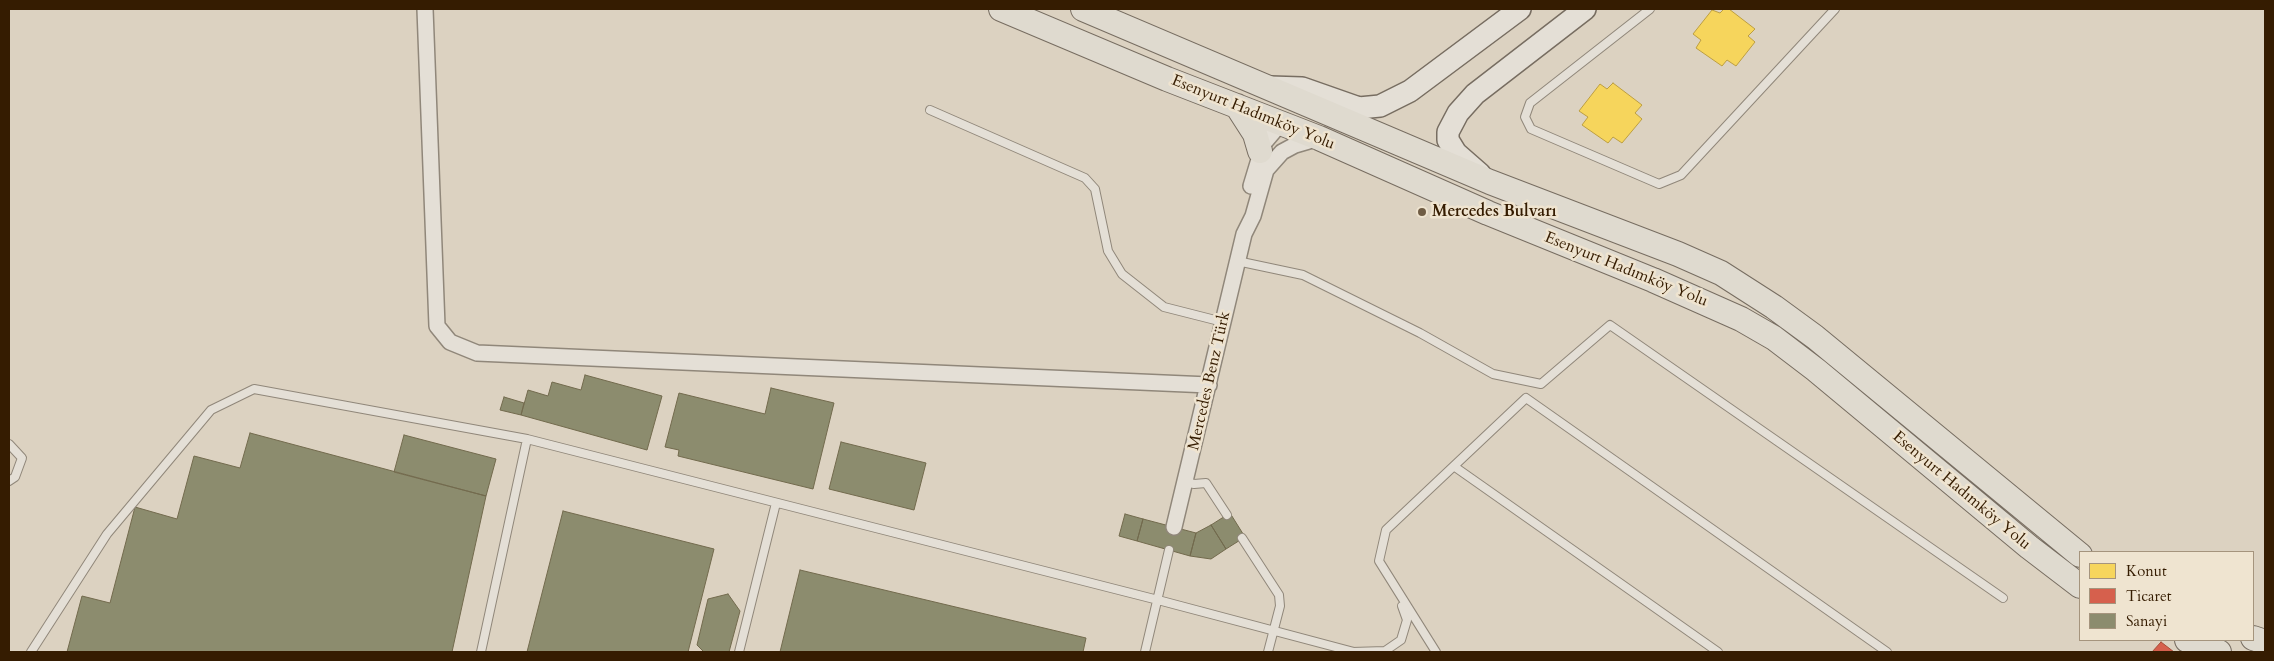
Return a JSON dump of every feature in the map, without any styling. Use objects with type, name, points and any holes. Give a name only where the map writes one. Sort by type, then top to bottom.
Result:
[{"type":"main road","name":"Esenyurt Hadımköy Yolu","points":[[1001,9],[1237,106],[1293,113],[1490,182],[1678,254],[1737,282],[1815,337],[2079,554]]},
{"type":"main road","name":"Esenyurt Hadımköy Yolu","points":[[1083,9],[1265,87],[1319,138],[1488,213],[1706,302],[1766,334],[1816,370],[2029,548],[2079,585]]},
{"type":"main road","points":[[1265,87],[1302,88],[1359,108],[1380,106],[1410,91],[1520,9]]},
{"type":"main road","points":[[1490,182],[1452,148],[1448,140],[1452,122],[1458,112],[1476,94],[1585,9]]},
{"type":"main road","points":[[1237,106],[1255,134],[1260,151]]},
{"type":"main road","points":[[2189,641],[2218,652]]},
{"type":"street","points":[[425,9],[437,326],[450,342],[477,353],[1209,385]]},
{"type":"street","name":"Mercedes Benz Türk","points":[[1244,234],[1242,220],[1260,151],[1264,143],[1293,113]]},
{"type":"street","name":"Mercedes Benz Türk","points":[[1174,527],[1244,234],[1252,216],[1266,170],[1282,152],[1295,145],[1319,138]]},
{"type":"lane","points":[[1650,9],[1530,103],[1524,117],[1531,129],[1659,184],[1681,175],[1835,9]]},
{"type":"lane","points":[[930,110],[1085,178],[1095,190],[1108,251],[1122,274],[1164,307],[1224,322]]},
{"type":"lane","points":[[1238,261],[1302,275],[1420,334],[1493,374],[1541,384],[1610,325],[2003,598]]},
{"type":"lane","points":[[31,652],[107,534],[211,410],[254,389],[526,439],[1158,600],[1353,652],[1385,651],[1401,640],[1408,620],[1394,587]]},
{"type":"lane","points":[[1436,652],[1379,560],[1386,530],[1455,468],[1526,398],[1887,652]]},
{"type":"lane","points":[[481,652],[526,439]]},
{"type":"lane","points":[[9,444],[22,458],[15,477],[9,481]]},
{"type":"lane","points":[[1455,468],[1718,652]]},
{"type":"lane","points":[[1186,482],[1206,483],[1227,515]]},
{"type":"lane","points":[[739,652],[776,503]]},
{"type":"lane","points":[[1242,538],[1279,595],[1280,606],[1268,652]]},
{"type":"lane","points":[[1145,652],[1169,550]]},
{"type":"building: Konut","points":[[1724,9],[1729,9],[1755,29],[1748,36],[1755,42],[1736,66],[1727,60],[1722,66],[1696,48],[1701,40],[1693,34],[1712,10],[1720,13]]},
{"type":"building: Konut","points":[[1613,83],[1642,105],[1635,113],[1642,119],[1622,143],[1613,137],[1608,143],[1582,125],[1588,117],[1579,111],[1600,84],[1607,89]]},
{"type":"building: Ticaret","points":[[2161,642],[2174,652],[2152,652]]},
{"type":"building: Sanayi","points":[[585,375],[662,396],[647,450],[521,415],[528,390],[548,396],[552,382],[581,390]]},
{"type":"building: Sanayi","points":[[771,388],[834,403],[813,489],[678,456],[679,450],[665,447],[679,393],[765,414]]},
{"type":"building: Sanayi","points":[[504,397],[524,403],[521,415],[500,410]]},
{"type":"building: Sanayi","points":[[250,433],[486,496],[452,652],[67,652],[82,596],[110,603],[135,507],[177,519],[194,456],[240,468]]},
{"type":"building: Sanayi","points":[[404,435],[496,459],[486,496],[394,472]]},
{"type":"building: Sanayi","points":[[841,442],[926,463],[914,510],[829,489]]},
{"type":"building: Sanayi","points":[[563,511],[714,549],[688,652],[527,652]]},
{"type":"building: Sanayi","points":[[1230,513],[1245,537],[1226,549],[1211,525]]},
{"type":"building: Sanayi","points":[[1125,514],[1143,519],[1137,541],[1119,536]]},
{"type":"building: Sanayi","points":[[1143,519],[1196,533],[1190,556],[1137,541]]},
{"type":"building: Sanayi","points":[[1211,525],[1226,549],[1211,559],[1190,556],[1196,533]]},
{"type":"building: Sanayi","points":[[800,570],[1086,638],[1083,652],[780,652]]},
{"type":"building: Sanayi","points":[[728,594],[740,611],[729,652],[704,652],[697,645],[708,599]]},
{"type":"place","name":"Mercedes Bulvarı","points":[[1422,212]]}]
